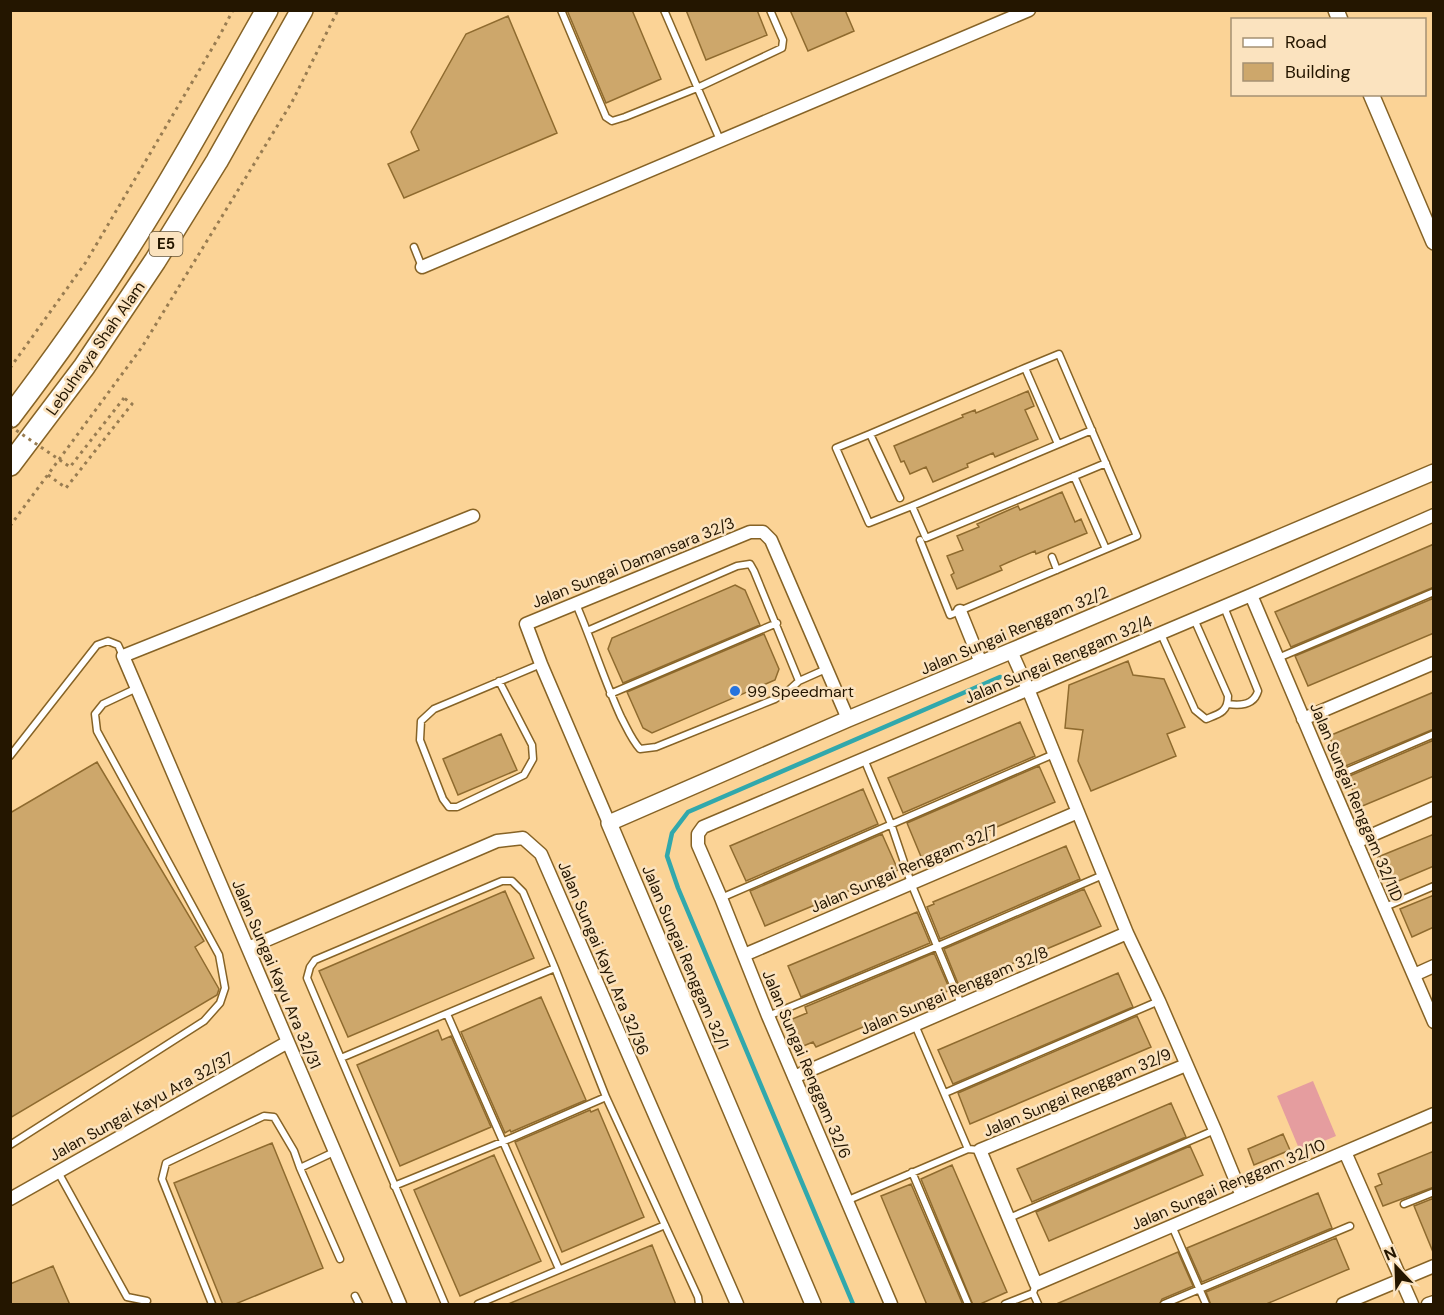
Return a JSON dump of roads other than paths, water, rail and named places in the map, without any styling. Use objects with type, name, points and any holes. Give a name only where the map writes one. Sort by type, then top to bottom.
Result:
[{"type":"highway","name":"Lebuhraya Shah Alam","points":[[10,417],[60,350],[127,252],[267,10]]},
{"type":"highway","name":"Lebuhraya Shah Alam","points":[[10,465],[84,367],[155,261],[217,161],[302,10]]},
{"type":"street","points":[[422,267],[1029,10]]},
{"type":"street","points":[[1372,96],[1434,242]]},
{"type":"street","name":"Jalan Sungai Renggam 32/2","points":[[609,823],[848,719],[1434,472]]},
{"type":"street","name":"Jalan Sungai Renggam 32/4","points":[[698,834],[704,827],[1434,515]]},
{"type":"street","points":[[123,656],[473,516]]},
{"type":"street","name":"Jalan Sungai Damansara 32/3","points":[[526,624],[750,532],[763,532],[771,540],[848,719]]},
{"type":"street","name":"Jalan Sungai Renggam 32/11D","points":[[1251,595],[1434,1022]]},
{"type":"street","points":[[960,611],[981,663]]},
{"type":"street","name":"Jalan Sungai Renggam 32/1","points":[[526,624],[813,1305]]},
{"type":"street","points":[[1011,651],[1127,933],[1159,1001],[1242,1196]]},
{"type":"street","name":"Jalan Sungai Kayu Ara 32/31","points":[[123,656],[400,1305]]},
{"type":"street","points":[[1303,719],[1434,663]]},
{"type":"street","points":[[1356,842],[1434,808]]},
{"type":"street","name":"Jalan Sungai Renggam 32/7","points":[[744,955],[1078,812]]},
{"type":"street","name":"Jalan Sungai Renggam 32/6","points":[[698,834],[698,845],[768,1016],[891,1305]]},
{"type":"street","name":"Jalan Sungai Kayu Ara 32/36","points":[[248,948],[497,841],[523,838],[541,854],[737,1305]]},
{"type":"street","name":"Jalan Sungai Renggam 32/8","points":[[794,1077],[1127,933]]},
{"type":"street","points":[[1414,975],[1434,966]]},
{"type":"street","name":"Jalan Sungai Kayu Ara 32/37","points":[[10,1199],[288,1042]]},
{"type":"street","name":"Jalan Sungai Renggam 32/9","points":[[974,1149],[1186,1065]]},
{"type":"street","name":"Jalan Sungai Renggam 32/10","points":[[1034,1289],[1172,1226],[1434,1114]]},
{"type":"street","points":[[974,1149],[1008,1219],[1034,1289]]},
{"type":"street","points":[[1345,1152],[1412,1305]]},
{"type":"street","points":[[1343,1305],[1434,1266]]},
{"type":"street","points":[[1428,1305],[1434,1302]]},
{"type":"lane","points":[[561,10],[606,117],[612,121],[697,88],[782,48],[783,40],[770,10]]},
{"type":"lane","points":[[664,10],[720,140]]},
{"type":"lane","points":[[414,247],[422,267]]},
{"type":"lane","points":[[920,540],[950,615],[1137,536],[1092,430],[1059,354],[836,448],[869,524],[1092,430]]},
{"type":"lane","points":[[1025,368],[1058,444]]},
{"type":"lane","points":[[870,434],[900,498]]},
{"type":"lane","points":[[912,506],[926,538],[1106,463]]},
{"type":"lane","points":[[1074,476],[1106,549]]},
{"type":"lane","points":[[1052,557],[1057,570]]},
{"type":"lane","points":[[587,631],[737,566],[750,564],[777,623],[799,681]]},
{"type":"lane","points":[[1278,658],[1434,592]]},
{"type":"lane","points":[[576,604],[610,694],[634,742],[640,749],[656,747],[775,699],[799,681],[826,669]]},
{"type":"lane","points":[[1224,606],[1258,690],[1256,698],[1247,704],[1228,704]]},
{"type":"lane","points":[[1161,633],[1195,710],[1206,719],[1221,712],[1228,704],[1228,696],[1194,619]]},
{"type":"lane","points":[[610,694],[777,623]]},
{"type":"lane","points":[[10,756],[97,645],[108,641],[118,645],[123,656]]},
{"type":"lane","points":[[499,681],[532,745],[533,759],[524,775],[457,807],[449,807],[443,799],[420,740],[421,721],[434,709],[499,681],[541,664]]},
{"type":"lane","points":[[10,1145],[204,1021],[220,1003],[225,988],[219,955],[97,731],[95,714],[103,704],[137,688]]},
{"type":"lane","points":[[1329,779],[1434,734]]},
{"type":"lane","points":[[721,898],[1054,754]]},
{"type":"lane","points":[[864,759],[891,824],[911,883],[962,1005]]},
{"type":"lane","points":[[768,1016],[1104,875]]},
{"type":"lane","points":[[445,1305],[307,978],[315,960],[502,881],[512,881],[523,892],[606,1097],[698,1298],[699,1305]]},
{"type":"lane","points":[[1384,907],[1434,886]]},
{"type":"lane","points":[[341,1058],[555,968]]},
{"type":"lane","points":[[945,1093],[1159,1001]]},
{"type":"lane","points":[[447,1014],[559,1269]]},
{"type":"lane","points":[[846,1201],[912,1172],[974,1149],[945,1093],[915,1025]]},
{"type":"lane","points":[[394,1186],[606,1097]]},
{"type":"lane","points":[[212,1305],[162,1179],[166,1163],[264,1116],[274,1117],[294,1151],[340,1260]]},
{"type":"lane","points":[[1008,1219],[1215,1130]]},
{"type":"lane","points":[[300,1168],[335,1151]]},
{"type":"lane","points":[[58,1172],[127,1296],[147,1301]]},
{"type":"lane","points":[[912,1172],[968,1305]]},
{"type":"lane","points":[[1404,1204],[1434,1192]]},
{"type":"lane","points":[[478,1305],[664,1225]]},
{"type":"lane","points":[[1172,1226],[1206,1305]]},
{"type":"lane","points":[[1164,1305],[1350,1226]]},
{"type":"lane","points":[[1005,1305],[1034,1289],[1038,1305]]},
{"type":"lane","points":[[355,1296],[359,1305]]},
{"type":"waterway","points":[[853,1304],[678,888],[667,856],[672,833],[688,812],[1000,677]]},
{"type":"place","name":"99 Speedmart","points":[[735,691]]}]
